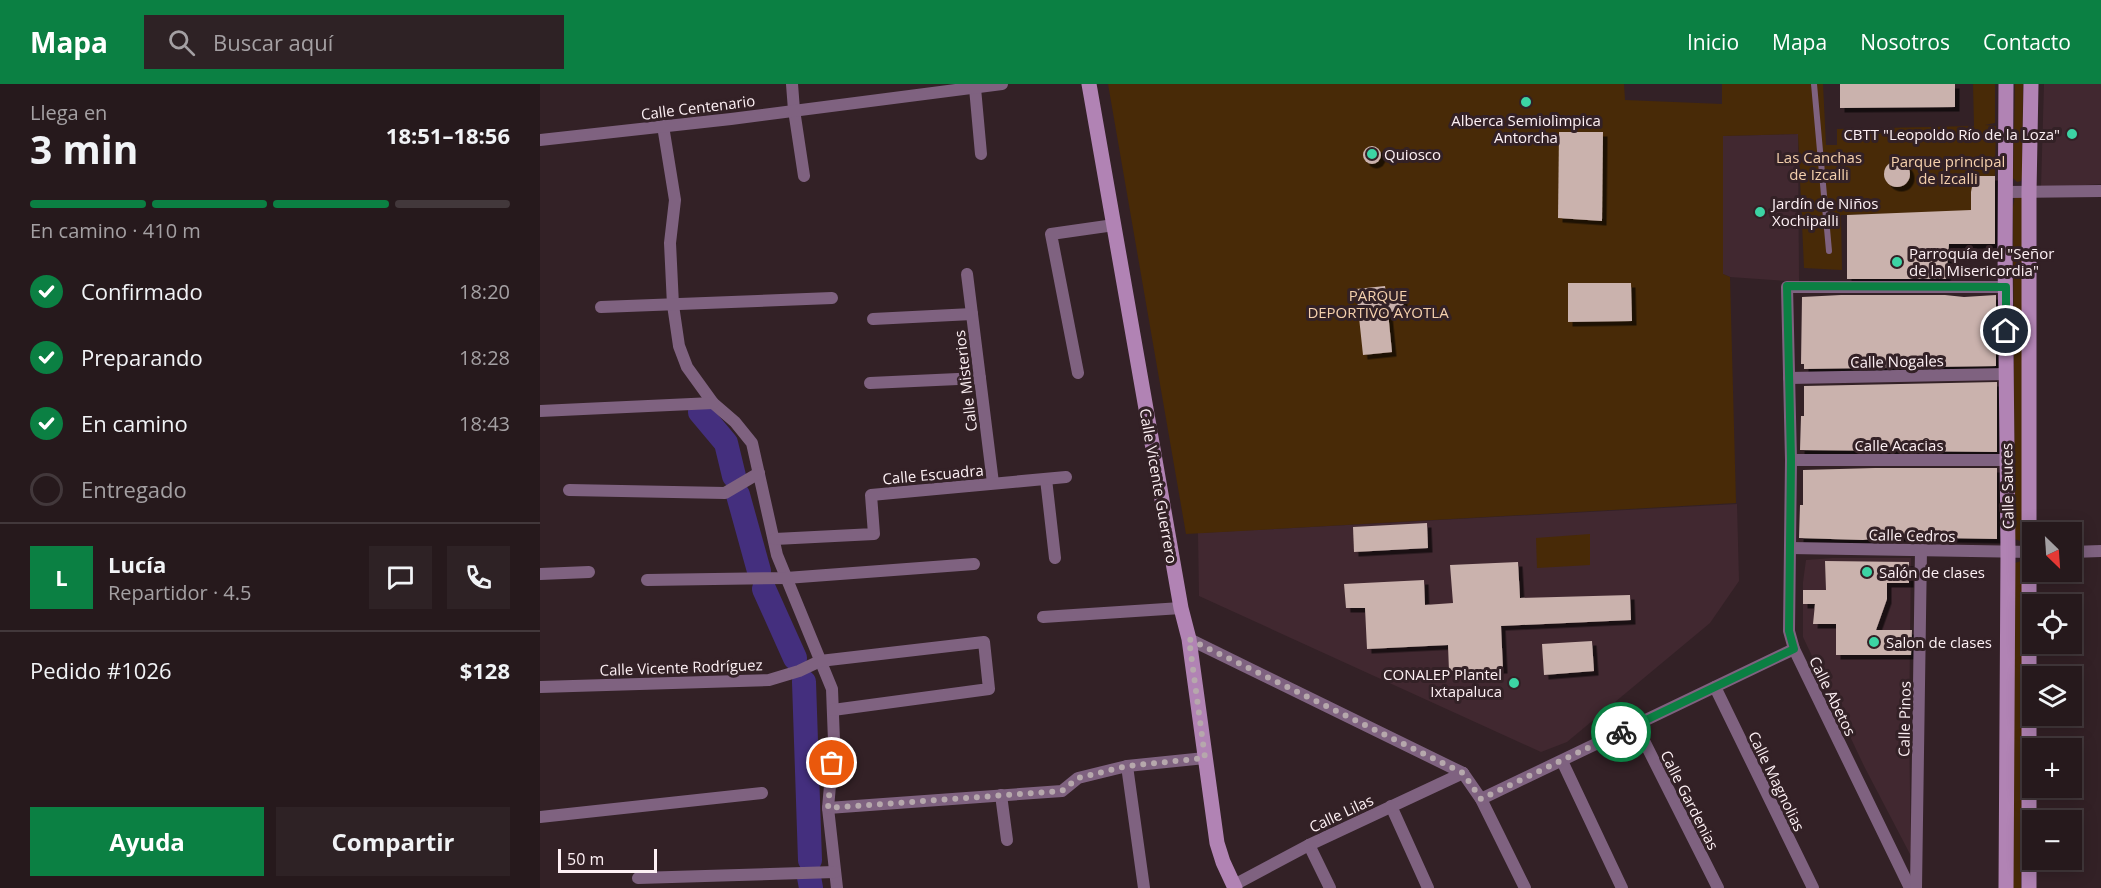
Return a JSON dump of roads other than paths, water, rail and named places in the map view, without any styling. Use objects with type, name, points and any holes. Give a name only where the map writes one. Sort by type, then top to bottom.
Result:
[{"type":"street","points":[[792,84],[804,176]]},
{"type":"street","name":"Calle Centenario","points":[[540,140],[1002,84]]},
{"type":"street","name":"Calle Vicente Guerrero","points":[[1089,84],[1181,608],[1189,639],[1217,843],[1223,862],[1235,886]]},
{"type":"street","name":"Calle Sauces","points":[[2006,84],[2008,552],[2006,888]]},
{"type":"street","name":"Calle Sauces","points":[[2031,84],[2029,192],[2031,522]]},
{"type":"street","points":[[975,88],[981,154]]},
{"type":"street","points":[[663,126],[675,200],[670,243],[673,305],[680,346],[687,367],[713,403],[735,422],[752,443],[777,555],[832,689],[834,741],[828,808],[837,888]]},
{"type":"street","points":[[2005,192],[2101,191]]},
{"type":"street","points":[[1078,373],[1051,234],[1114,225]]},
{"type":"street","name":"Calle Misterios","points":[[967,274],[993,483]]},
{"type":"street","name":"Calle Abetos","points":[[1910,888],[1794,649],[1789,631],[1791,460],[1787,286],[2006,287]]},
{"type":"street","points":[[601,307],[832,298]]},
{"type":"street","points":[[873,319],[972,314]]},
{"type":"street","name":"Calle Nogales","points":[[1789,378],[2007,374]]},
{"type":"street","points":[[870,383],[980,378]]},
{"type":"street","points":[[540,411],[713,403]]},
{"type":"street","name":"Calle Acacias","points":[[1791,460],[2006,460]]},
{"type":"street","points":[[569,490],[725,493],[759,473]]},
{"type":"street","points":[[993,483],[1066,477]]},
{"type":"street","points":[[1046,478],[1055,558]]},
{"type":"street","name":"Calle Escuadra","points":[[775,539],[874,534],[871,495],[993,483]]},
{"type":"street","name":"Calle Cedros","points":[[1790,548],[2022,552]]},
{"type":"street","name":"Calle Pinos","points":[[1916,888],[1921,550]]},
{"type":"street","points":[[2082,552],[2101,551]]},
{"type":"street","points":[[647,580],[786,578],[974,564]]},
{"type":"street","points":[[540,574],[589,572]]},
{"type":"street","name":"Calle Sauces","points":[[2029,888],[2031,582]]},
{"type":"street","points":[[1043,617],[1181,608]]},
{"type":"street","points":[[1189,639],[1463,773],[1481,799],[1525,888]]},
{"type":"street","name":"Calle Vicente Rodríguez","points":[[540,687],[769,680],[799,671],[820,661],[984,642],[989,689],[832,710]]},
{"type":"street","points":[[1481,799],[1794,649]]},
{"type":"street","name":"Calle Magnolias","points":[[1715,687],[1813,888]]},
{"type":"street","name":"Calle Gardenias","points":[[1635,725],[1718,888]]},
{"type":"street","points":[[828,808],[1062,791],[1078,778],[1127,766],[1205,758]]},
{"type":"street","points":[[1562,761],[1622,888]]},
{"type":"street","points":[[1127,766],[1144,888]]},
{"type":"street","name":"Calle Lilas","points":[[1235,886],[1309,845],[1463,773]]},
{"type":"street","points":[[540,817],[762,793]]},
{"type":"street","points":[[1001,795],[1007,840]]},
{"type":"street","points":[[1391,806],[1428,888]]},
{"type":"street","points":[[1309,845],[1330,888]]},
{"type":"street","points":[[638,878],[835,872]]},
{"type":"lane","points":[[1814,84],[1828,251]]},
{"type":"waterway","points":[[700,412],[726,443],[734,476]]},
{"type":"waterway","points":[[738,495],[759,571]]},
{"type":"waterway","points":[[764,589],[795,658]]},
{"type":"waterway","points":[[804,682],[810,860]]},
{"type":"waterway","points":[[809,877],[811,888]]},
{"type":"place","name":"Alberca Semiolìmpica Antorcha","points":[[1526,102]]},
{"type":"place","name":"CBTT \"Leopoldo Río de la Loza\"","points":[[2072,134]]},
{"type":"place","name":"Quiosco","points":[[1372,154]]},
{"type":"place","name":"Jardín de Niños Xochipalli","points":[[1760,212]]},
{"type":"place","name":"Parroquía del \"Señor de la Misericordia\"","points":[[1897,262]]},
{"type":"place","name":"Salón de clases","points":[[1867,572]]},
{"type":"place","name":"Salon de clases","points":[[1874,642]]},
{"type":"place","name":"CONALEP Plantel Ixtapaluca","points":[[1514,683]]},
{"type":"park label","name":"Las Canchas de Izcalli","points":[[1819,166]]},
{"type":"park label","name":"Parque principal de Izcalli","points":[[1948,170]]},
{"type":"park label","name":"PARQUE DEPORTIVO AYOTLA","points":[[1378,304]]}]
